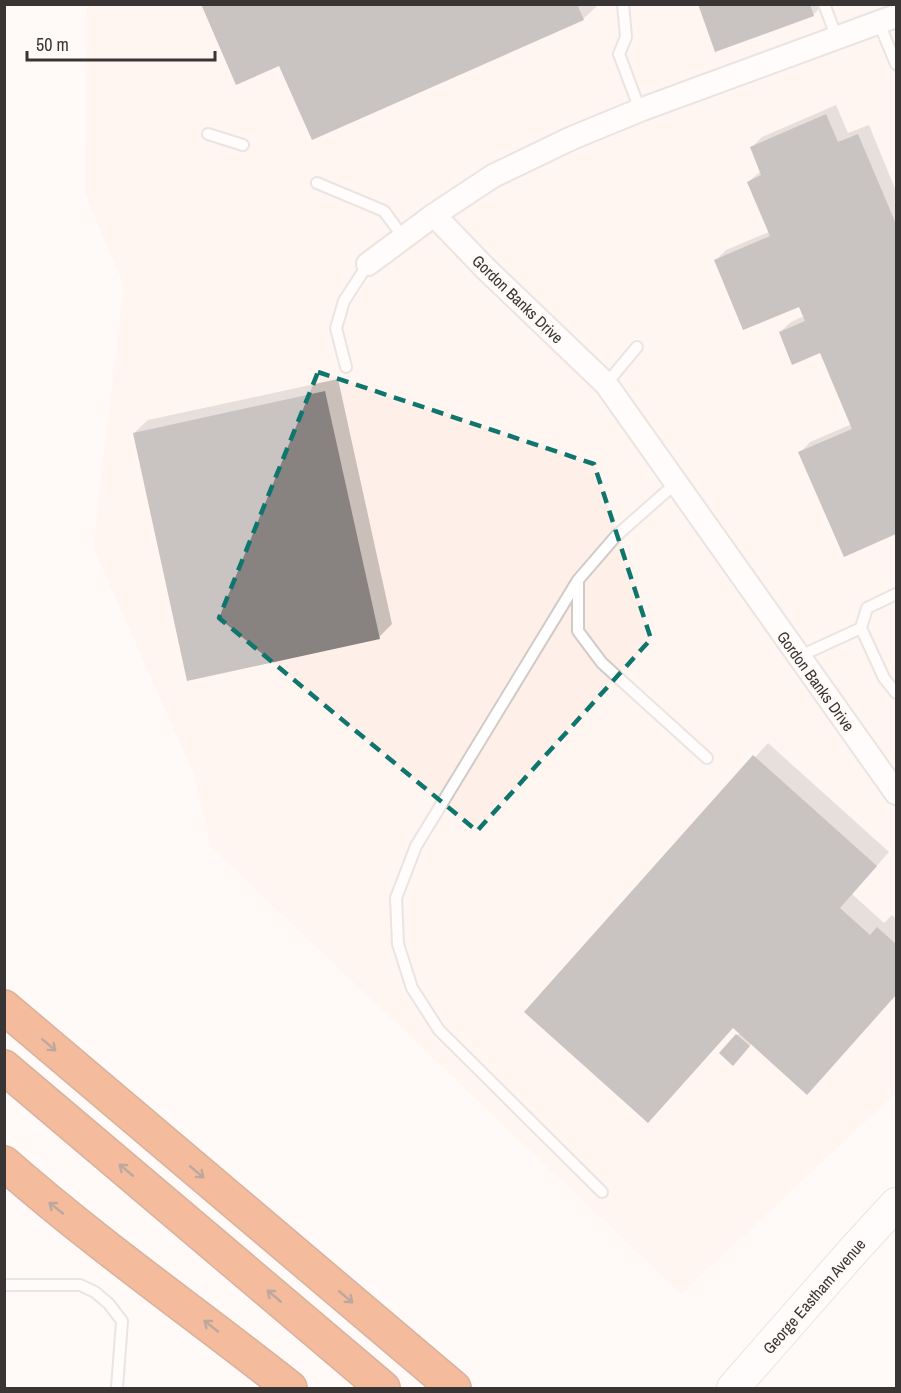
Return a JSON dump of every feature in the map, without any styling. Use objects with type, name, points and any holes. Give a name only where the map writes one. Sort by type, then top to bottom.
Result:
[{"type":"highway","points":[[4,1007],[454,1389]]},
{"type":"highway","points":[[4,1067],[383,1389]]},
{"type":"highway","points":[[4,1163],[52,1204],[290,1389]]},
{"type":"main road","name":"George Eastham Avenue","points":[[733,1389],[897,1204]]},
{"type":"street","points":[[368,264],[434,215],[493,176],[572,138],[640,110],[888,20]]},
{"type":"street","name":"Gordon Banks Drive","points":[[434,215],[486,269],[606,384],[798,657],[897,793]]},
{"type":"lane","points":[[623,4],[626,37],[619,54],[640,110]]},
{"type":"lane","points":[[824,4],[837,38]]},
{"type":"lane","points":[[888,20],[897,64]]},
{"type":"lane","points":[[208,134],[243,145]]},
{"type":"lane","points":[[317,183],[384,211],[403,237]]},
{"type":"lane","points":[[346,367],[336,328],[344,301],[368,264]]},
{"type":"lane","points":[[606,384],[637,347]]},
{"type":"lane","points":[[602,1192],[439,1030],[412,988],[398,944],[396,898],[416,846],[578,580],[616,536],[676,483]]},
{"type":"lane","points":[[578,580],[578,631],[602,663],[708,758]]},
{"type":"lane","points":[[897,594],[867,608],[861,628],[884,678],[897,693]]},
{"type":"lane","points":[[798,657],[861,628]]},
{"type":"lane","points":[[4,1285],[80,1285],[95,1292],[122,1322],[117,1389]]},
{"type":"highlighted area","points":[[318,372],[594,464],[651,639],[477,831],[219,618]]},
{"type":"shaded area","points":[[87,5],[896,5],[896,1093],[681,1294],[211,847],[194,774],[93,547],[124,286],[85,194]]},
{"type":"building","points":[[201,4],[577,4],[584,20],[312,140],[279,66],[236,85]]},
{"type":"building","points":[[698,4],[810,4],[814,16],[715,52]]},
{"type":"building","points":[[826,114],[838,142],[858,134],[896,224],[896,534],[844,557],[798,452],[852,429],[820,353],[792,365],[779,332],[805,321],[799,307],[743,330],[714,260],[770,236],[747,182],[761,175],[750,147]]},
{"type":"building","points":[[325,391],[380,639],[187,681],[133,433]]},
{"type":"building","points":[[753,755],[877,866],[840,908],[870,935],[877,927],[896,944],[896,995],[807,1095],[733,1028],[648,1123],[524,1012]]},
{"type":"building","points":[[736,1034],[750,1046],[733,1066],[719,1053]]}]
